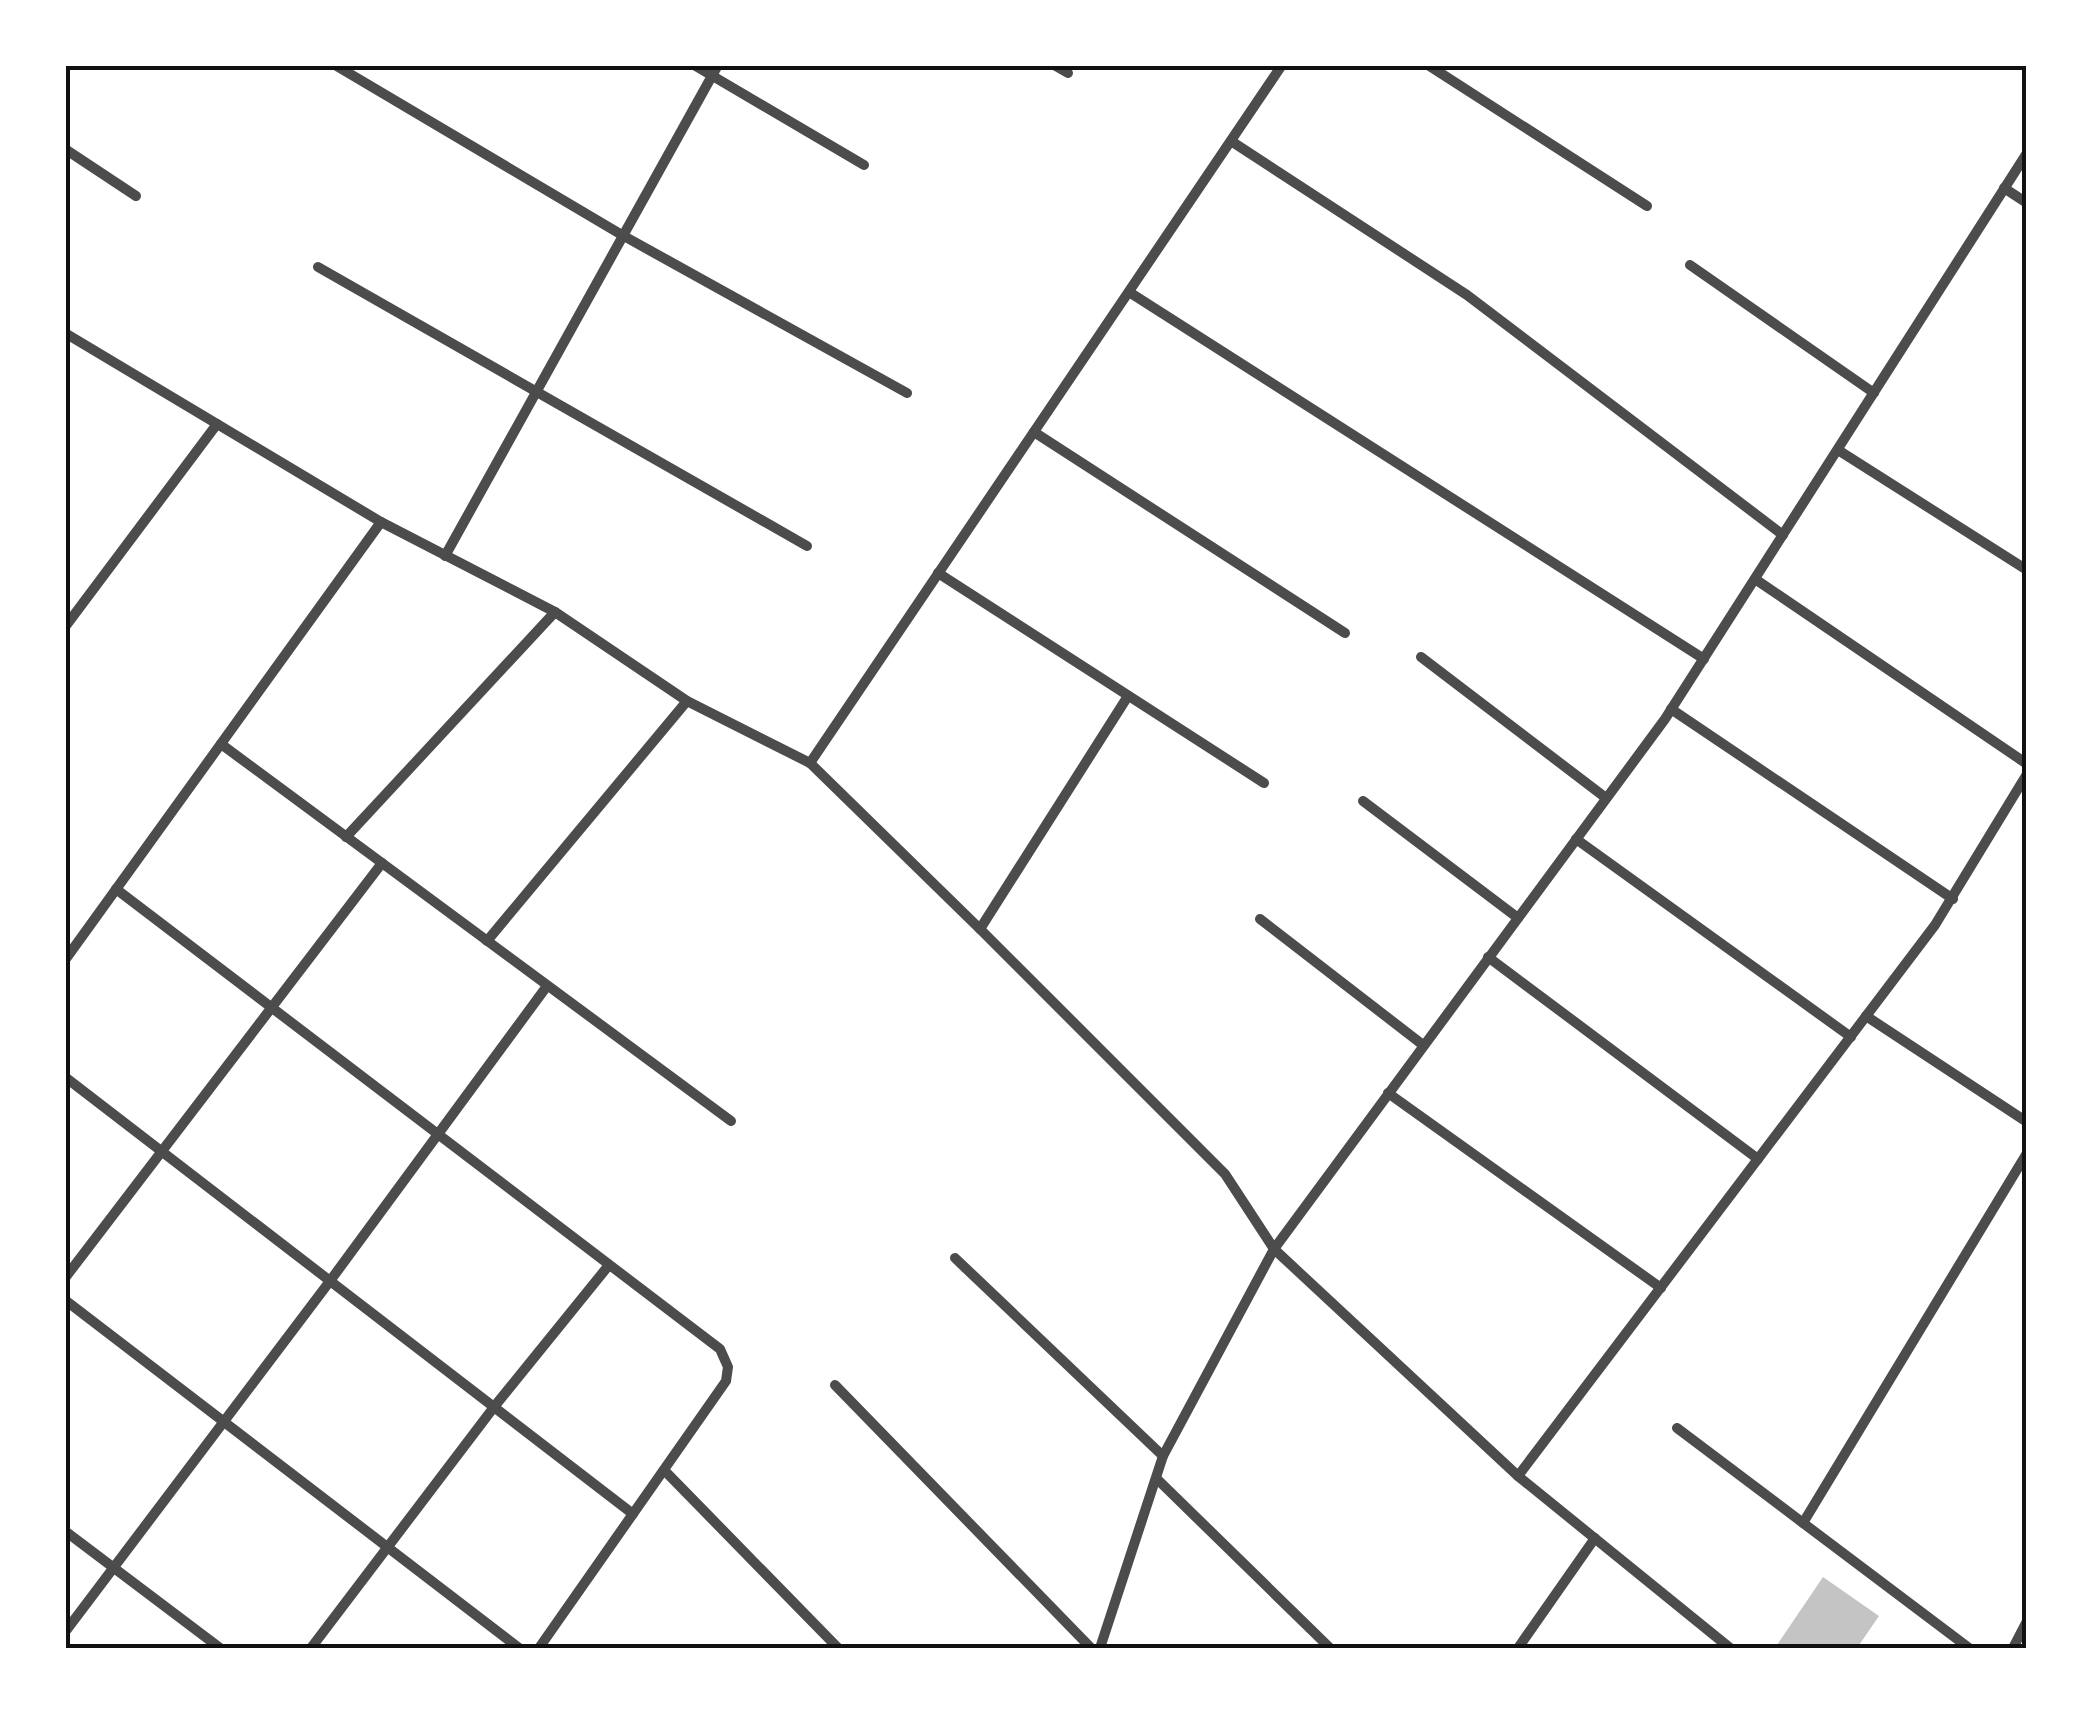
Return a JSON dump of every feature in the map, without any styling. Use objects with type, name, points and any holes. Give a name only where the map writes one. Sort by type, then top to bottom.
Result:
[{"type":"street","points":[[335,65],[622,235],[907,393]]},
{"type":"street","points":[[694,65],[715,70],[864,165]]},
{"type":"street","points":[[1054,65],[1068,73]]},
{"type":"street","points":[[810,763],[1282,65]]},
{"type":"street","points":[[1428,65],[1647,206]]},
{"type":"street","points":[[444,556],[715,70]]},
{"type":"street","points":[[1231,141],[1436,273],[1783,534]]},
{"type":"street","points":[[65,150],[136,196]]},
{"type":"street","points":[[1100,1648],[1163,1456],[1274,1249],[1671,709],[2027,153]]},
{"type":"street","points":[[2004,188],[2027,204]]},
{"type":"street","points":[[1690,266],[1874,393]]},
{"type":"street","points":[[318,267],[807,546]]},
{"type":"street","points":[[1129,292],[1704,658]]},
{"type":"street","points":[[65,333],[381,522],[554,612],[687,701],[810,763],[1225,1174],[1274,1249],[1518,1476],[1730,1648]]},
{"type":"street","points":[[65,627],[217,424]]},
{"type":"street","points":[[1034,432],[1345,633]]},
{"type":"street","points":[[1838,450],[2027,570]]},
{"type":"street","points":[[65,960],[381,522]]},
{"type":"street","points":[[938,573],[1264,783]]},
{"type":"street","points":[[1755,579],[2027,764]]},
{"type":"street","points":[[346,837],[554,612]]},
{"type":"street","points":[[1421,657],[1606,798]]},
{"type":"street","points":[[980,928],[1128,696]]},
{"type":"street","points":[[487,941],[687,701]]},
{"type":"street","points":[[1671,709],[1953,899]]},
{"type":"street","points":[[221,744],[731,1121]]},
{"type":"street","points":[[1518,1476],[1953,899],[2027,774]]},
{"type":"street","points":[[1363,801],[1518,918]]},
{"type":"street","points":[[1576,840],[1851,1038]]},
{"type":"street","points":[[65,1278],[382,863]]},
{"type":"street","points":[[116,889],[720,1349],[728,1367],[726,1382],[539,1648]]},
{"type":"street","points":[[1260,919],[1422,1046]]},
{"type":"street","points":[[1488,957],[1758,1159]]},
{"type":"street","points":[[65,1632],[548,986]]},
{"type":"street","points":[[1866,1016],[2027,1122]]},
{"type":"street","points":[[65,1077],[633,1514]]},
{"type":"street","points":[[1388,1093],[1661,1288]]},
{"type":"street","points":[[1803,1523],[2027,1153]]},
{"type":"street","points":[[954,1258],[1163,1456]]},
{"type":"street","points":[[311,1648],[494,1407],[609,1264]]},
{"type":"street","points":[[65,1300],[520,1648]]},
{"type":"street","points":[[835,1385],[1091,1648]]},
{"type":"street","points":[[1677,1428],[1969,1648]]},
{"type":"street","points":[[664,1470],[838,1648]]},
{"type":"street","points":[[1156,1478],[1330,1648]]},
{"type":"street","points":[[65,1531],[220,1648]]},
{"type":"street","points":[[1518,1648],[1595,1538]]},
{"type":"street","points":[[2013,1648],[2027,1621]]},
{"type":"building","points":[[1823,1577],[1879,1616],[1857,1648],[1775,1648]]}]
